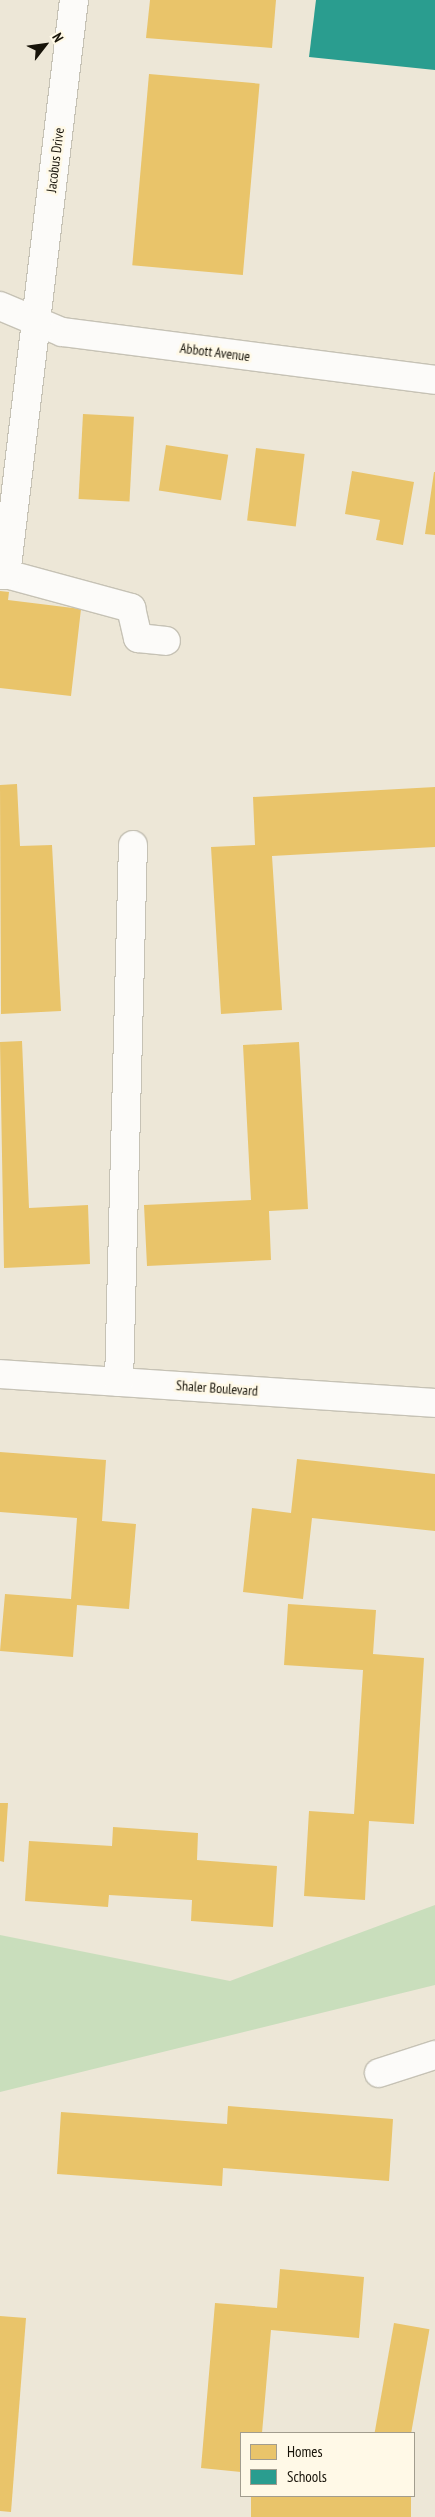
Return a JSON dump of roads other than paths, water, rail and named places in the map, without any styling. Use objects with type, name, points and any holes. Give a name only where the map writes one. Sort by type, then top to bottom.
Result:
[{"type":"street","name":"Jacobus Drive","points":[[3,574],[36,320],[74,0]]},
{"type":"street","name":"Abbott Avenue","points":[[0,306],[62,332],[435,380]]},
{"type":"street","points":[[3,574],[131,608],[138,638],[166,641]]},
{"type":"street","points":[[119,1382],[133,845]]},
{"type":"street","name":"Shaler Boulevard","points":[[0,1374],[435,1403]]},
{"type":"street","points":[[379,2073],[435,2055]]}]
